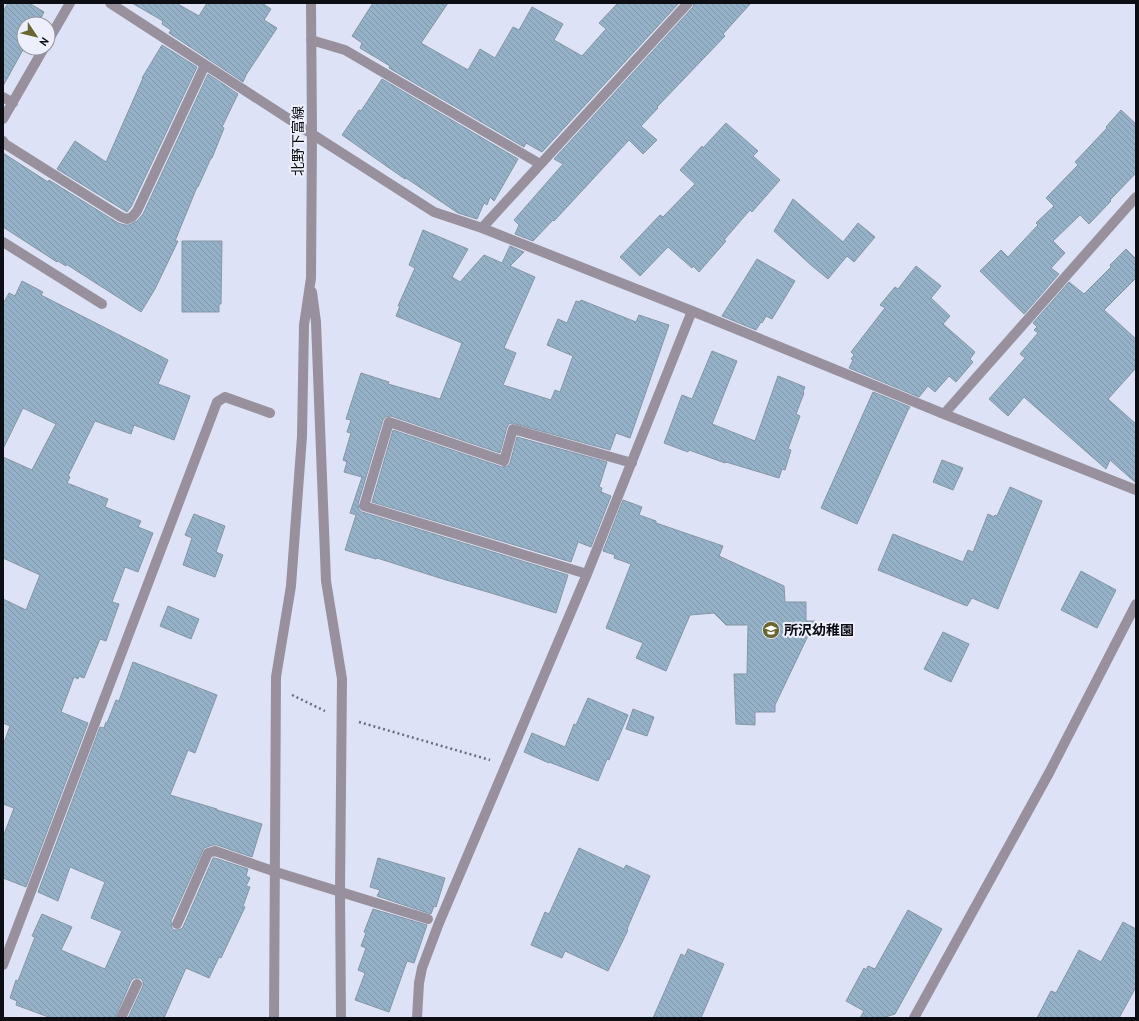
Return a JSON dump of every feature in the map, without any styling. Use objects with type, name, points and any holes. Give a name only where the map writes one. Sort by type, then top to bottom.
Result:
[{"type":"street","points":[[56,27],[70,3]]},
{"type":"street","points":[[110,3],[434,212],[482,228],[692,311],[944,414],[1136,490]]},
{"type":"street","name":"北野下富線","points":[[310,278],[312,134],[311,3]]},
{"type":"street","points":[[482,228],[688,3]]},
{"type":"street","points":[[311,40],[336,46],[345,50],[540,164]]},
{"type":"street","points":[[3,119],[39,56]]},
{"type":"street","points":[[3,141],[5,144],[127,219],[132,217],[137,211],[205,65]]},
{"type":"street","points":[[3,97],[13,103]]},
{"type":"street","points":[[944,414],[1136,197]]},
{"type":"street","points":[[3,242],[102,304]]},
{"type":"street","points":[[274,1018],[276,676],[291,586],[302,436],[304,325],[310,278]]},
{"type":"street","points":[[310,278],[316,322],[326,581],[342,679],[340,1018]]},
{"type":"street","points":[[417,1018],[418,983],[439,923],[587,574],[692,311]]},
{"type":"street","points":[[3,965],[216,402],[225,397],[270,413]]},
{"type":"street","points":[[587,574],[364,506],[389,422],[504,460],[513,430],[632,463]]},
{"type":"street","points":[[914,1018],[1049,773],[1136,604]]},
{"type":"street","points":[[177,924],[208,853],[215,851],[276,872],[428,919]]},
{"type":"street","points":[[121,1018],[137,984]]},
{"type":"path","points":[[276,688],[284,690],[341,718],[363,723],[505,765]]},
{"type":"building","points":[[8,3],[29,3],[44,12],[42,16],[16,16],[16,56],[20,56],[3,86],[3,11]]},
{"type":"building","points":[[132,3],[176,3],[199,16],[207,3],[262,3],[271,9],[264,20],[277,28],[243,82],[169,33],[171,30],[162,24],[163,21]]},
{"type":"building","points":[[373,3],[448,3],[421,43],[468,70],[480,49],[495,58],[513,27],[519,30],[532,7],[563,24],[554,40],[582,56],[606,29],[599,23],[618,3],[679,3],[542,152],[526,143],[524,147],[389,68],[390,66],[360,48],[362,43],[352,36]]},
{"type":"building","points":[[694,3],[751,3],[723,34],[725,36],[657,107],[658,108],[641,126],[657,140],[643,154],[629,140],[554,221],[553,220],[533,241],[515,234],[519,225],[514,220],[563,164],[554,159],[693,7]]},
{"type":"building","points":[[162,45],[197,67],[131,207],[127,212],[57,169],[75,141],[106,162],[142,78]]},
{"type":"building","points":[[208,74],[238,94],[222,127],[224,128],[212,158],[197,187],[175,241],[178,241],[155,289],[141,312],[66,264],[66,266],[58,261],[57,262],[3,227],[3,153],[48,182],[49,180],[118,223],[129,225],[137,221],[143,214]]},
{"type":"building","points":[[382,79],[518,159],[494,201],[490,197],[487,205],[484,203],[477,219],[458,213],[406,178],[405,179],[342,135],[359,110],[361,111]]},
{"type":"building","points":[[1121,110],[1136,124],[1136,173],[1089,224],[1080,215],[1053,241],[1065,253],[1051,268],[1059,274],[1024,314],[980,271],[1001,250],[1008,257],[1038,225],[1036,223],[1054,206],[1046,198],[1078,165],[1075,162],[1107,128],[1106,127]]},
{"type":"building","points":[[726,123],[758,151],[753,156],[780,180],[752,212],[750,210],[699,272],[693,266],[692,268],[668,247],[640,276],[620,257],[660,215],[663,217],[695,184],[680,170]]},
{"type":"building","points":[[793,199],[843,242],[858,223],[875,237],[854,262],[847,256],[828,279],[774,231]]},
{"type":"building","points":[[423,230],[468,249],[452,277],[460,282],[484,255],[502,263],[510,246],[524,252],[510,266],[535,277],[504,348],[516,353],[503,385],[551,400],[555,390],[560,392],[573,356],[547,345],[558,319],[567,323],[576,301],[580,302],[581,300],[636,322],[639,315],[669,325],[630,438],[616,433],[610,450],[512,423],[507,427],[500,453],[391,416],[385,417],[383,420],[358,504],[359,510],[568,575],[556,613],[377,558],[376,559],[345,550],[356,515],[350,513],[362,477],[344,472],[347,462],[343,460],[351,433],[347,432],[351,420],[346,419],[361,373],[389,382],[388,384],[440,399],[462,343],[396,316],[400,306],[398,306],[415,268],[409,265]]},
{"type":"building","points":[[182,241],[222,241],[221,304],[219,304],[219,312],[182,312]]},
{"type":"building","points":[[1126,249],[1136,259],[1136,278],[1104,310],[1136,339],[1136,368],[1108,399],[1136,424],[1136,483],[1110,460],[1106,469],[1024,397],[1008,416],[989,399],[1025,358],[1020,354],[1038,333],[1034,330],[1037,327],[1033,323],[1069,282],[1084,294],[1111,267],[1110,265]]},
{"type":"building","points":[[757,259],[795,281],[772,319],[766,316],[756,330],[722,316]]},
{"type":"building","points":[[916,266],[941,286],[931,298],[950,316],[943,324],[975,352],[970,359],[973,362],[956,382],[949,376],[935,392],[928,386],[919,397],[849,368],[853,360],[851,359],[854,355],[851,352],[885,308],[880,305],[895,287],[898,289]]},
{"type":"building","points":[[22,281],[43,292],[41,295],[168,360],[158,384],[190,396],[174,440],[134,425],[131,434],[95,421],[68,476],[70,477],[67,483],[108,499],[105,507],[141,521],[138,527],[153,533],[138,572],[125,567],[112,602],[119,604],[106,641],[100,639],[84,678],[79,676],[78,679],[74,677],[61,712],[88,723],[26,887],[3,878],[3,837],[14,808],[3,804],[3,745],[10,726],[3,723],[3,599],[26,610],[40,575],[3,558],[3,457],[32,470],[56,424],[23,408],[3,449],[3,304],[9,293],[15,296]]},
{"type":"building","points":[[712,351],[737,361],[712,424],[755,441],[778,376],[805,387],[796,414],[800,416],[788,449],[791,450],[785,470],[782,469],[779,478],[726,462],[725,463],[689,450],[688,452],[664,443],[682,395],[692,399]]},
{"type":"building","points":[[873,392],[910,407],[857,524],[821,508]]},
{"type":"building","points":[[393,430],[502,467],[508,466],[510,463],[517,437],[607,462],[599,487],[602,488],[601,492],[611,496],[591,547],[578,542],[571,562],[372,502]]},
{"type":"building","points":[[942,460],[963,468],[953,490],[933,482]]},
{"type":"building","points":[[1010,487],[1042,501],[998,609],[972,598],[967,606],[878,570],[893,534],[963,562],[968,550],[973,552],[988,514],[994,517],[995,515],[997,516]]},
{"type":"building","points":[[623,500],[642,507],[639,515],[656,521],[656,523],[723,546],[719,556],[784,586],[785,602],[806,602],[806,621],[815,621],[775,705],[775,712],[755,712],[755,725],[736,724],[734,674],[747,674],[748,625],[726,625],[714,613],[690,615],[666,671],[636,658],[643,643],[606,628],[631,564],[614,558],[615,555],[603,551]]},
{"type":"building","points":[[194,514],[225,526],[216,552],[223,555],[215,577],[183,565],[192,538],[185,535]]},
{"type":"building","points":[[1081,571],[1116,590],[1097,628],[1061,610]]},
{"type":"building","points":[[168,606],[199,619],[191,639],[160,626]]},
{"type":"building","points":[[943,632],[969,644],[951,682],[924,669]]},
{"type":"building","points":[[133,662],[217,695],[195,753],[188,750],[170,795],[262,824],[252,857],[217,845],[204,848],[171,921],[172,928],[177,930],[183,927],[213,858],[248,869],[246,876],[250,878],[246,886],[250,887],[243,906],[245,907],[221,958],[219,957],[209,978],[186,968],[164,1018],[128,1018],[143,986],[143,981],[140,978],[134,978],[131,981],[115,1018],[51,1018],[16,1005],[17,1001],[10,998],[16,980],[18,981],[35,937],[32,936],[42,914],[72,927],[61,950],[105,969],[122,931],[91,918],[105,882],[70,867],[58,901],[38,892],[100,727],[104,728],[116,700],[119,701]]},
{"type":"building","points":[[588,698],[628,715],[609,760],[607,759],[598,781],[524,752],[532,733],[565,747],[574,724],[576,725]]},
{"type":"building","points":[[633,709],[654,717],[647,736],[626,729]]},
{"type":"building","points":[[579,848],[624,869],[626,865],[650,876],[627,929],[628,930],[608,971],[565,951],[562,958],[531,945],[545,912],[549,914]]},
{"type":"building","points":[[378,858],[445,878],[436,907],[434,906],[431,914],[377,896],[380,890],[370,887]]},
{"type":"building","points":[[373,909],[427,925],[414,963],[407,961],[389,1012],[355,1000],[365,973],[358,970],[366,948],[361,946],[366,933],[364,932]]},
{"type":"building","points":[[908,910],[942,929],[895,1014],[882,1018],[860,1018],[864,1011],[846,1001],[864,968],[866,970],[868,966],[875,969]]},
{"type":"building","points":[[1123,922],[1136,929],[1136,987],[1119,1018],[1037,1018],[1051,991],[1056,993],[1079,950],[1101,962]]},
{"type":"building","points":[[688,949],[724,964],[701,1018],[653,1018],[681,954],[685,956]]},
{"type":"place","name":"所沢幼稚園","points":[[771,630]]}]
